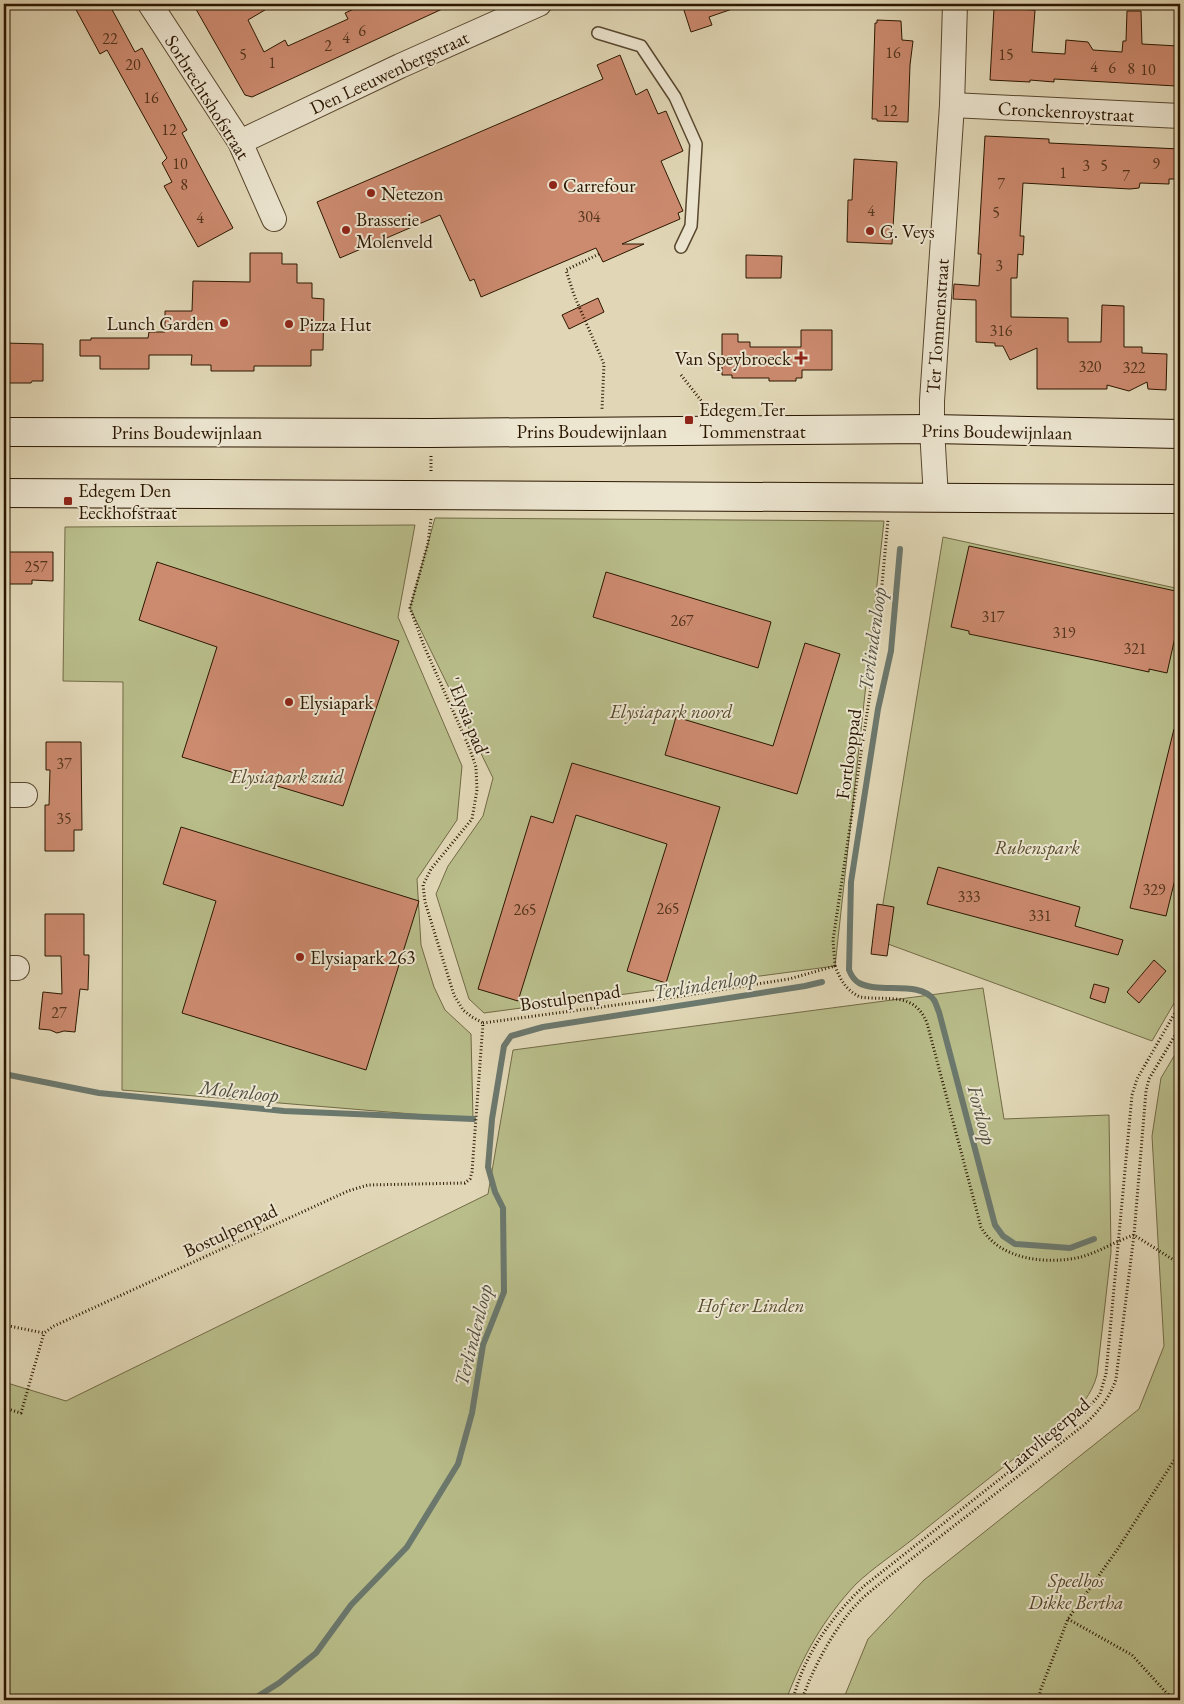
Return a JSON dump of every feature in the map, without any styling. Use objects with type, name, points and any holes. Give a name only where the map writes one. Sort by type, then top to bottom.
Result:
[{"type":"main road","name":"Prins Boudewijnlaan","points":[[4,432],[430,433],[932,429],[1180,434]]},
{"type":"main road","points":[[4,493],[431,505],[936,498],[1180,499]]},
{"type":"street","name":"Sorbrechtshofstraat","points":[[150,4],[240,142],[274,219]]},
{"type":"street","name":"Den Leeuwenbergstraat","points":[[240,142],[391,70],[539,4]]},
{"type":"street","name":"Ter Tommenstraat","points":[[936,498],[932,429],[952,105],[955,4]]},
{"type":"street","name":"Cronckenroystraat","points":[[952,105],[1180,116]]},
{"type":"lane","points":[[598,33],[641,46],[675,97],[696,144],[691,226],[682,247]]},
{"type":"path","points":[[599,254],[566,270],[574,296],[604,364],[602,412]]},
{"type":"path","points":[[681,375],[711,413]]},
{"type":"path","points":[[430,433],[431,505]]},
{"type":"path","name":"' Elysia pad'","points":[[431,505],[428,543],[410,608],[424,646],[469,747],[476,767],[477,790],[472,819],[432,869],[423,885],[425,902],[454,995],[463,1010],[472,1018],[483,1022]]},
{"type":"path","name":"Fortlooppad","points":[[835,966],[833,940],[875,660],[889,514]]},
{"type":"path","points":[[835,966],[842,983],[854,994],[869,998],[907,1001],[918,1007],[923,1013],[982,1226],[987,1237],[1008,1252],[1024,1257],[1062,1260],[1096,1252],[1118,1240],[1134,1235],[1180,1264]]},
{"type":"path","name":"Bostulpenpad","points":[[44,1333],[54,1326],[348,1190],[368,1185],[465,1183],[470,1179],[472,1172],[483,1022],[675,997],[789,979],[835,966]]},
{"type":"path","points":[[793,1700],[811,1654],[825,1630],[851,1598],[1085,1412],[1100,1394],[1106,1374],[1132,1095],[1137,1079],[1180,1004]]},
{"type":"path","name":"Laatvliegerpad","points":[[802,1700],[816,1664],[858,1602],[882,1581],[1084,1425],[1104,1404],[1112,1391],[1116,1379],[1134,1235],[1147,1084],[1180,1027]]},
{"type":"path","points":[[4,1325],[44,1333],[21,1413],[4,1408]]},
{"type":"path","points":[[1038,1700],[1068,1619],[1117,1550],[1180,1451]]},
{"type":"path","points":[[1068,1619],[1132,1655],[1172,1700]]},
{"type":"green space","name":"Elysiapark noord","points":[[435,518],[884,521],[835,966],[484,1013],[469,999],[436,894],[448,866],[483,816],[493,778],[410,608]]},
{"type":"green space","name":"Elysiapark zuid","points":[[415,525],[398,617],[462,766],[457,820],[417,879],[421,945],[434,987],[445,1010],[471,1034],[473,1119],[122,1090],[123,682],[63,681],[65,527]]},
{"type":"green space","name":"Rubenspark","points":[[943,537],[1180,589],[1180,993],[1152,1041],[877,940]]},
{"type":"green space","name":"Hof ter Linden","points":[[983,988],[1004,1119],[1109,1115],[1111,1252],[1097,1375],[1085,1400],[1066,1420],[1020,1454],[856,1584],[824,1624],[799,1669],[786,1700],[4,1700],[4,1382],[66,1401],[488,1194],[513,1050]]},
{"type":"green space","name":"Speelbos Dikke Bertha","points":[[1180,1046],[1180,1700],[843,1700],[868,1639],[924,1580],[1139,1409],[1164,1346],[1152,1136],[1161,1078]]},
{"type":"building","points":[[73,4],[109,4],[135,52],[142,48],[187,130],[182,133],[233,228],[198,247],[164,186],[172,182],[162,163],[167,158],[107,50],[100,54]]},
{"type":"building","points":[[193,4],[275,4],[248,20],[264,52],[285,40],[288,46],[348,19],[345,13],[365,4],[453,4],[252,97],[245,95]]},
{"type":"building","points":[[682,4],[741,4],[741,6],[709,17],[712,25],[691,32]]},
{"type":"building","points":[[994,8],[1035,10],[1032,52],[1065,54],[1066,40],[1088,42],[1093,50],[1122,52],[1123,41],[1126,41],[1127,11],[1141,11],[1142,44],[1178,46],[1176,86],[1054,79],[1054,82],[990,80]]},
{"type":"building","points":[[877,20],[901,21],[902,40],[913,41],[910,65],[908,122],[877,121],[877,119],[872,119],[875,23],[877,23]]},
{"type":"building","name":"Carrefour","points":[[620,55],[636,95],[647,89],[658,114],[666,111],[683,151],[661,161],[683,211],[678,213],[680,219],[622,244],[644,244],[603,262],[596,248],[481,297],[474,279],[470,281],[440,215],[340,258],[317,202],[603,79],[597,65]]},
{"type":"building","points":[[985,136],[1049,139],[1049,143],[1180,149],[1180,179],[1169,179],[1169,184],[1140,183],[1139,188],[1130,189],[1023,183],[1020,236],[1024,236],[1023,255],[1018,254],[1017,278],[1011,278],[1011,317],[1068,318],[1068,342],[1101,342],[1102,305],[1124,306],[1124,347],[1142,347],[1142,353],[1167,354],[1166,390],[1148,389],[1147,382],[1129,391],[1107,385],[1107,389],[1037,389],[1037,348],[1010,360],[1003,346],[995,346],[995,343],[976,342],[976,300],[953,299],[954,284],[979,286],[981,254],[978,254]]},
{"type":"building","points":[[854,159],[897,162],[892,244],[847,242],[848,200],[852,200]]},
{"type":"building","points":[[250,253],[282,253],[282,264],[297,264],[297,283],[312,283],[312,298],[324,299],[323,350],[311,350],[311,366],[254,366],[254,371],[211,371],[211,365],[191,365],[192,355],[149,355],[149,369],[100,369],[100,356],[80,356],[80,340],[91,340],[91,338],[148,338],[149,332],[165,332],[165,311],[192,311],[193,281],[250,282]]},
{"type":"building","points":[[746,255],[782,256],[781,278],[746,278]]},
{"type":"building","points":[[598,298],[604,312],[569,329],[562,315]]},
{"type":"building","points":[[801,330],[832,330],[832,370],[802,370],[802,378],[796,378],[796,381],[769,381],[769,378],[732,378],[732,375],[722,375],[722,334],[738,334],[738,342],[750,342],[750,347],[801,347]]},
{"type":"building","points":[[4,343],[43,344],[43,381],[5,383]]},
{"type":"building","points":[[969,546],[1180,592],[1180,615],[1167,673],[1149,669],[1149,672],[969,634],[969,631],[951,627]]},
{"type":"building","points":[[4,552],[53,552],[53,581],[32,580],[32,584],[7,584],[4,581]]},
{"type":"building","name":"Elysiapark","points":[[157,562],[399,641],[343,806],[182,757],[217,647],[139,620]]},
{"type":"building","points":[[606,572],[771,622],[758,668],[593,617]]},
{"type":"building","points":[[805,643],[840,654],[797,794],[665,755],[676,717],[773,746]]},
{"type":"building","points":[[1174,729],[1180,729],[1180,859],[1166,916],[1130,908]]},
{"type":"building","points":[[46,742],[81,742],[82,830],[74,830],[74,851],[45,851],[45,805],[49,805],[50,770],[46,770]]},
{"type":"building","points":[[572,763],[720,807],[666,983],[627,971],[667,844],[576,815],[518,1001],[478,989],[531,816],[553,823]]},
{"type":"building","name":"Elysiapark 263","points":[[181,827],[419,901],[366,1070],[182,1013],[216,901],[163,884]]},
{"type":"building","points":[[938,867],[1080,907],[1075,926],[1123,940],[1118,955],[927,904]]},
{"type":"building","points":[[877,904],[894,907],[887,956],[871,954]]},
{"type":"building","points":[[45,914],[84,914],[84,955],[89,955],[88,990],[80,989],[75,1032],[64,1031],[57,1033],[39,1029],[43,992],[62,994],[61,956],[45,956]]},
{"type":"building","points":[[1154,960],[1166,971],[1139,1003],[1127,992]]},
{"type":"building","points":[[1094,984],[1109,988],[1105,1003],[1090,998]]},
{"type":"waterway","name":"Fortloop","points":[[900,549],[891,651],[878,709],[851,882],[849,970],[859,983],[867,986],[919,990],[928,994],[935,1001],[995,1225],[1003,1236],[1015,1244],[1070,1248],[1094,1239]]},
{"type":"waterway","name":"Terlindenloop","points":[[252,1700],[279,1683],[316,1653],[351,1605],[407,1547],[458,1464],[472,1413],[483,1345],[504,1292],[503,1208],[495,1192],[488,1167],[492,1119],[504,1046],[511,1036],[543,1027],[822,982]]},
{"type":"waterway","name":"Molenloop","points":[[4,1074],[99,1093],[284,1111],[473,1119]]},
{"type":"place","name":"Carrefour","points":[[553,185]]},
{"type":"place","name":"Netezon","points":[[371,193]]},
{"type":"place","name":"Brasserie Molenveld","points":[[346,230]]},
{"type":"place","name":"G. Veys","points":[[870,231]]},
{"type":"place","name":"Lunch Garden","points":[[224,323]]},
{"type":"place","name":"Pizza Hut","points":[[289,324]]},
{"type":"place","name":"Van Speybroeck","points":[[801,358]]},
{"type":"place","name":"Edegem Ter Tommenstraat","points":[[689,420]]},
{"type":"place","name":"Edegem Den Eeckhofstraat","points":[[68,501]]},
{"type":"place","name":"Elysiapark","points":[[289,702]]},
{"type":"place","name":"Elysiapark 263","points":[[300,957]]}]
